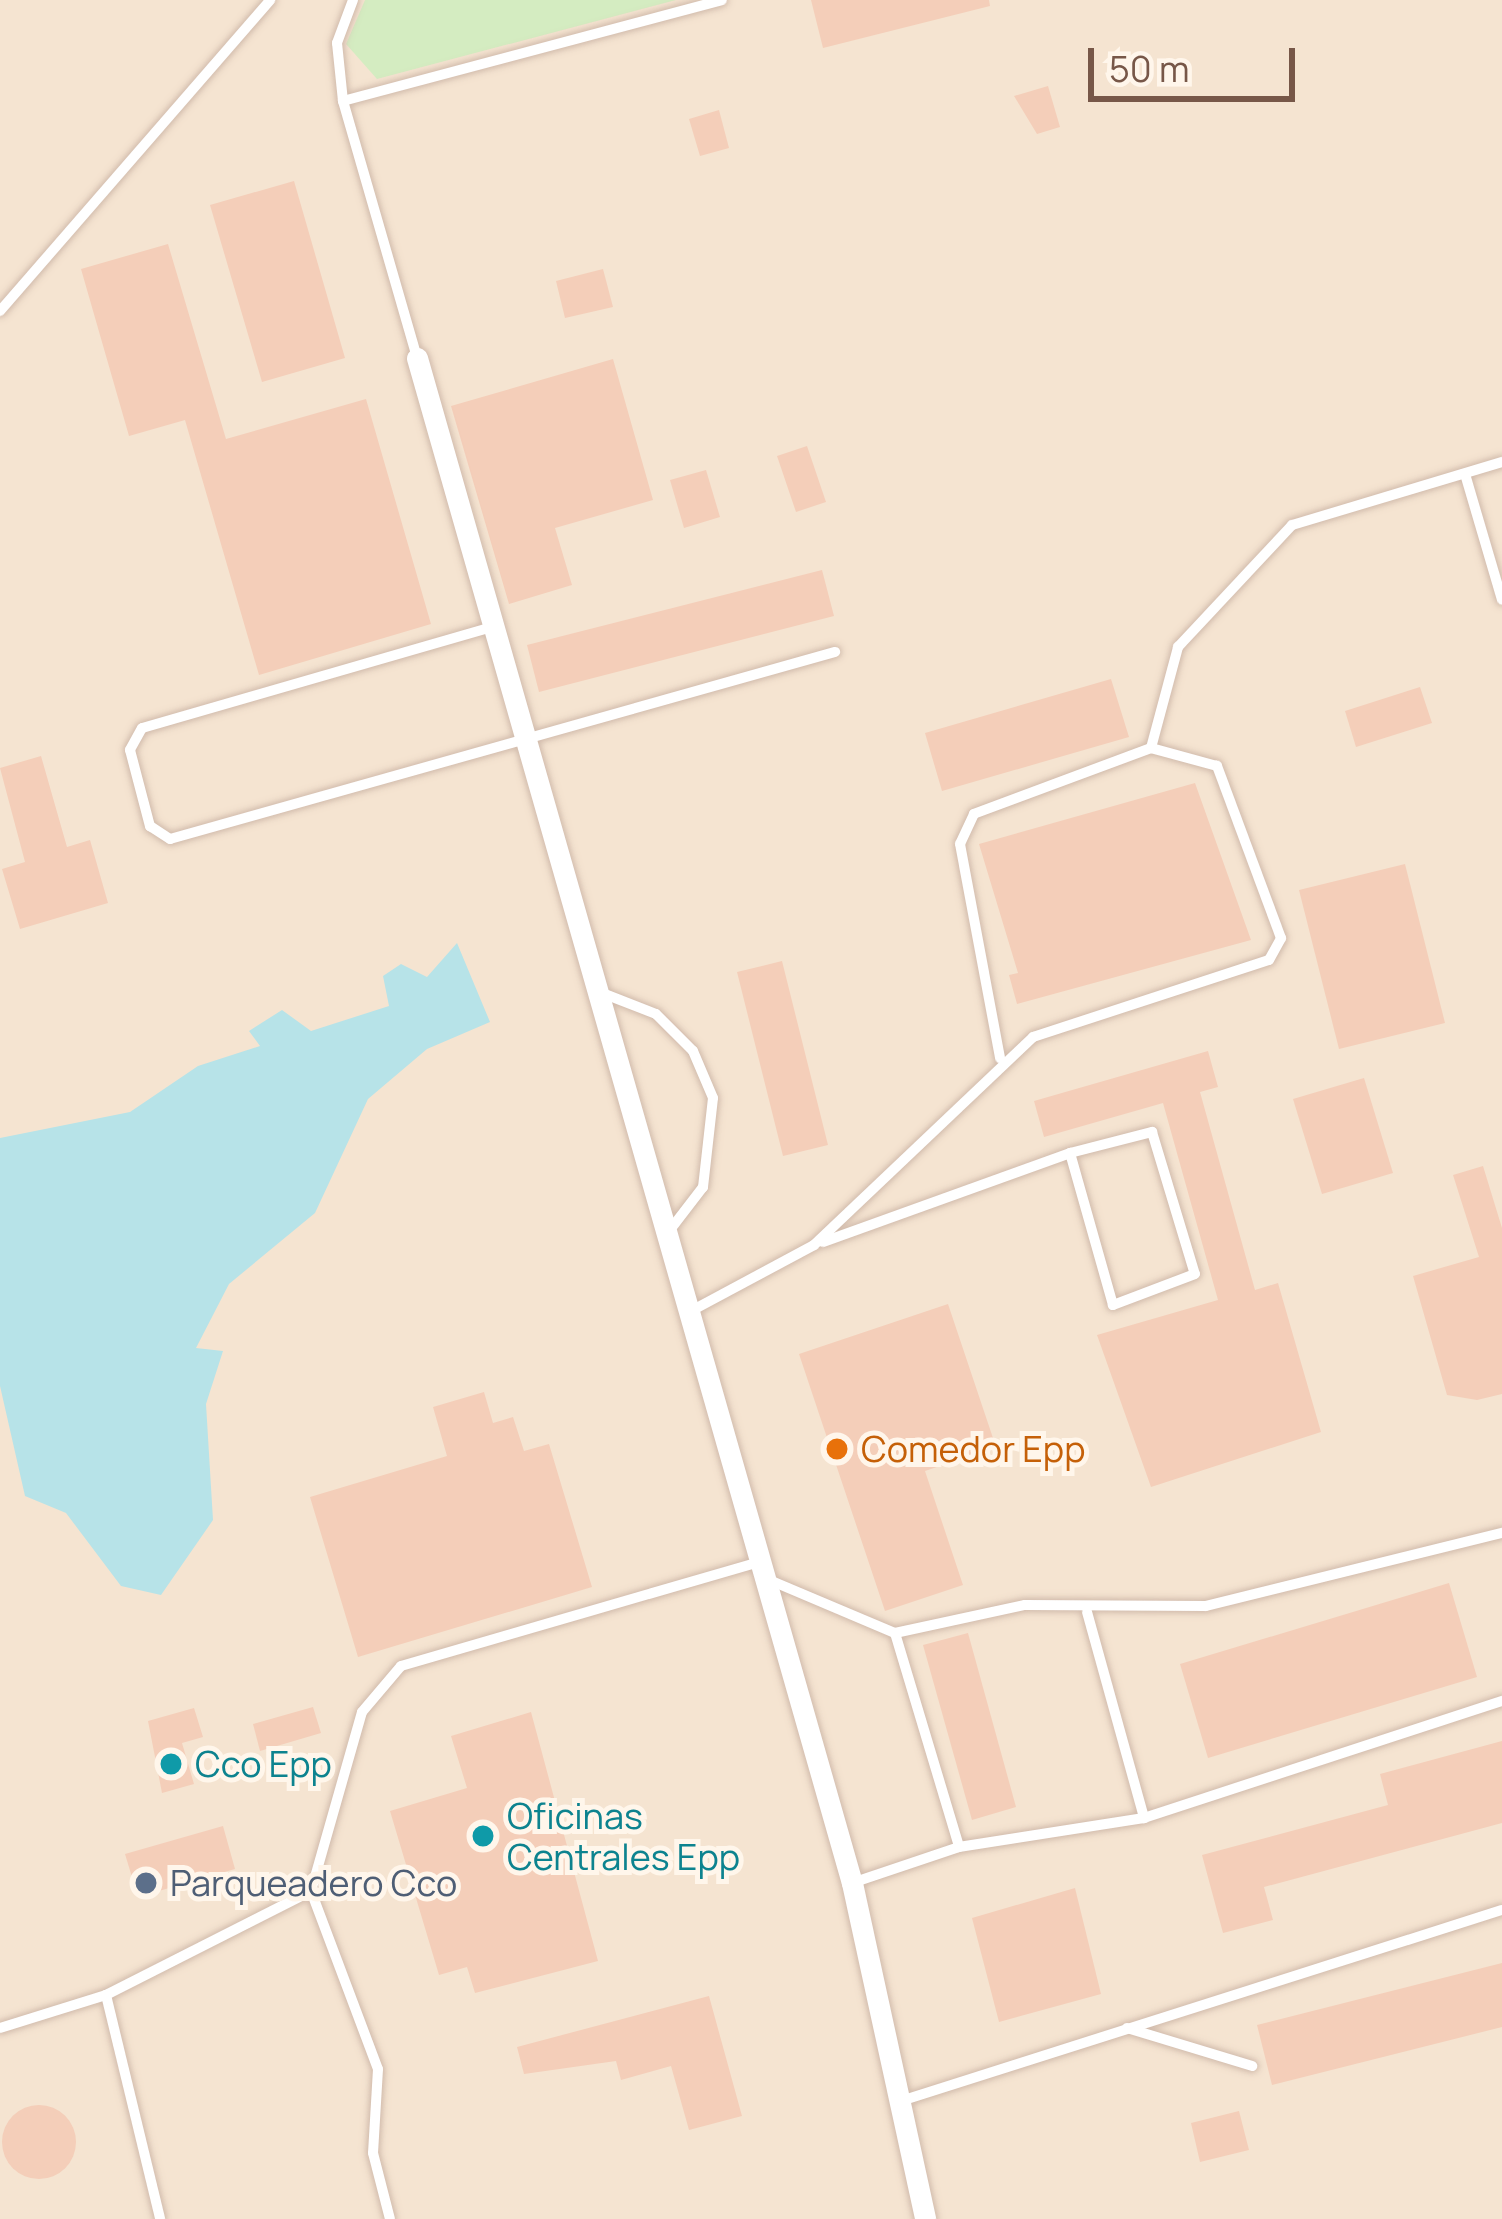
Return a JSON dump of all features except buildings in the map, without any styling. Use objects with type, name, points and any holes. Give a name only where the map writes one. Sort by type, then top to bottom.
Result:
[{"type":"street","points":[[418,358],[852,1882],[904,2100],[925,2219]]},
{"type":"lane","points":[[0,311],[270,0]]},
{"type":"lane","points":[[353,0],[337,43],[343,101],[418,358]]},
{"type":"lane","points":[[343,101],[722,0]]},
{"type":"lane","points":[[1151,748],[1178,647],[1292,526],[1502,462]]},
{"type":"lane","points":[[1465,474],[1502,601]]},
{"type":"lane","points":[[492,627],[142,728],[130,749],[150,826],[170,839],[525,745],[836,652]]},
{"type":"lane","points":[[814,1245],[1000,1058],[1065,1023],[1269,960],[1281,938],[1217,766],[1151,748],[974,814],[960,844],[1000,1058]]},
{"type":"lane","points":[[594,989],[656,1014],[693,1051],[713,1098],[703,1187],[665,1237]]},
{"type":"lane","points":[[688,1312],[814,1245],[1070,1154],[1152,1132],[1195,1274],[1113,1305],[1070,1154]]},
{"type":"lane","points":[[390,2219],[374,2153],[378,2069],[311,1891],[362,1712],[401,1666],[764,1570],[895,1633],[1024,1605],[1087,1612],[1207,1606],[1502,1533]]},
{"type":"lane","points":[[1087,1612],[1144,1818]]},
{"type":"lane","points":[[895,1633],[959,1847]]},
{"type":"lane","points":[[852,1882],[959,1847],[1144,1818],[1502,1702]]},
{"type":"lane","points":[[0,2028],[106,1995],[311,1891]]},
{"type":"lane","points":[[904,2100],[1502,1910]]},
{"type":"lane","points":[[106,1995],[160,2219]]},
{"type":"lane","points":[[1124,2027],[1252,2066]]},
{"type":"shaded area","points":[[0,0],[1502,0],[1502,2219],[0,2219]]},
{"type":"green space","points":[[365,0],[676,0],[377,79],[346,44]]},
{"type":"water","points":[[457,943],[490,1022],[427,1049],[368,1099],[315,1213],[229,1284],[196,1348],[223,1351],[206,1404],[213,1520],[161,1595],[121,1586],[66,1513],[25,1496],[0,1386],[0,1138],[130,1112],[198,1066],[260,1046],[249,1031],[282,1010],[311,1031],[389,1006],[383,976],[401,964],[427,977]]},
{"type":"place","name":"Comedor Epp","points":[[837,1449]]},
{"type":"place","name":"Cco Epp","points":[[171,1764]]},
{"type":"place","name":"Oficinas Centrales Epp","points":[[483,1836]]},
{"type":"place","name":"Parqueadero Cco","points":[[146,1883]]}]
